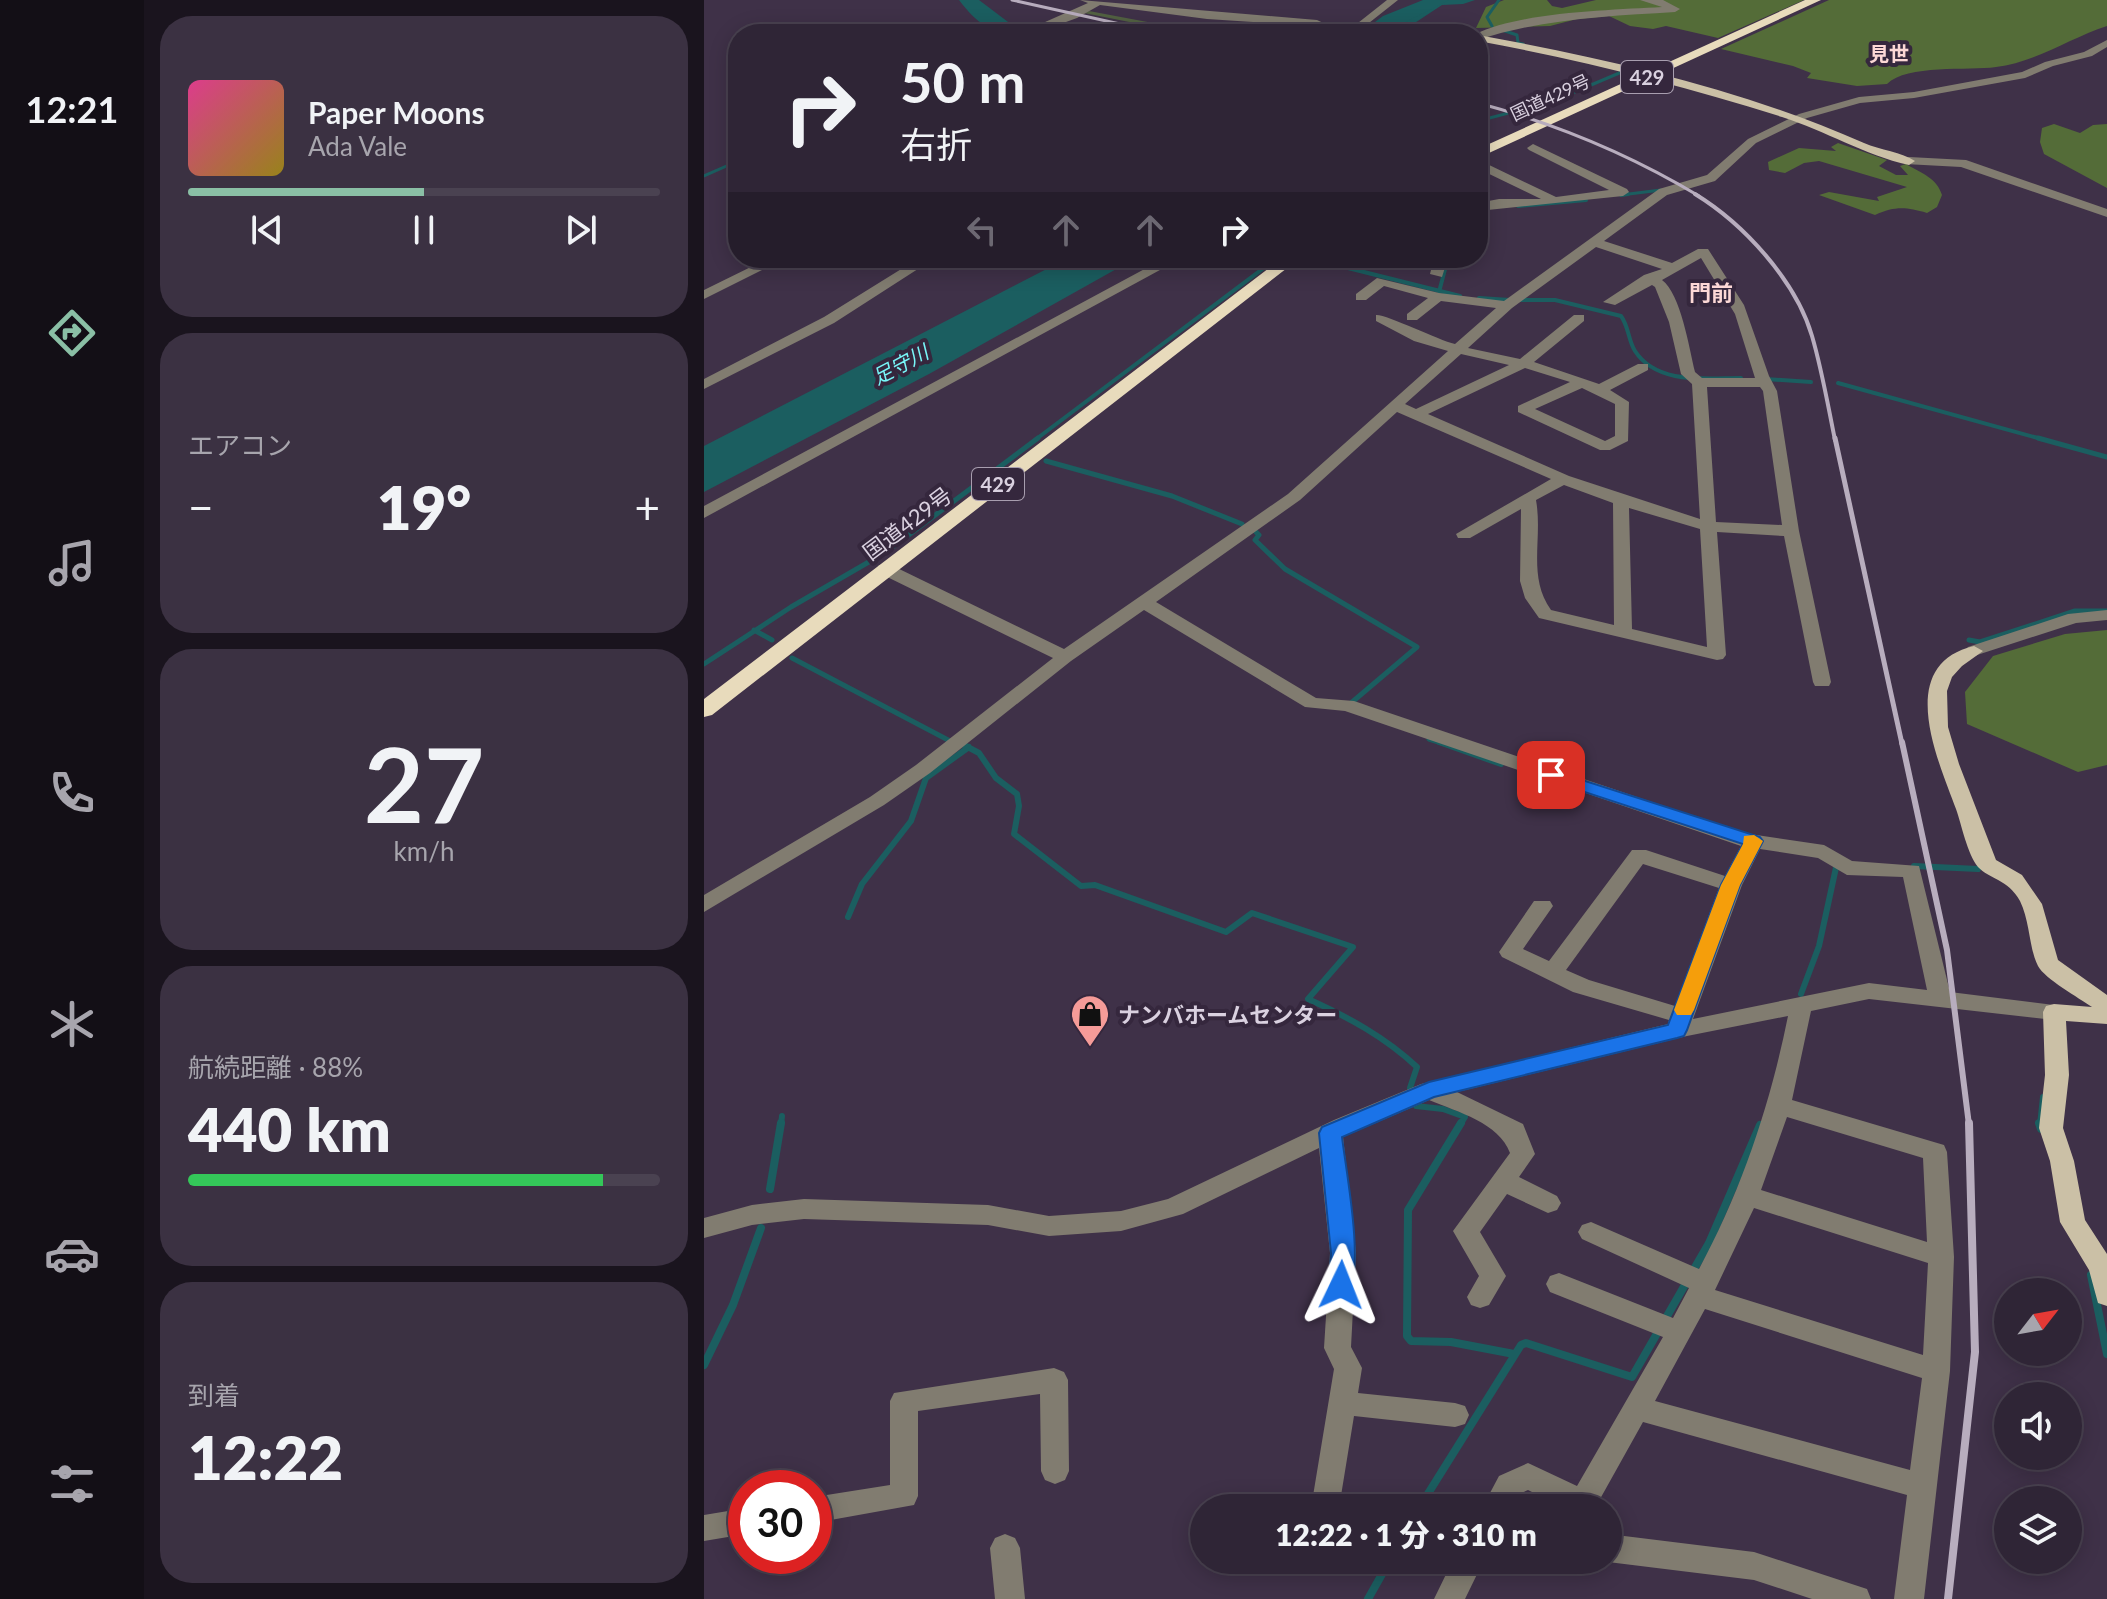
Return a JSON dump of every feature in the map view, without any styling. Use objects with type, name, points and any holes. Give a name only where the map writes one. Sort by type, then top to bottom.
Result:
[{"type":"highway","name":"国道429号","points":[[1488,149],[1815,0]]},
{"type":"highway","name":"国道429号","points":[[704,710],[1279,268]]},
{"type":"main road","points":[[1488,39],[1650,75],[1800,119],[1865,151],[1909,161]]},
{"type":"main road","points":[[1974,651],[1955,661],[1936,691],[1937,729],[1962,799],[1987,864],[2003,869],[2030,900],[2041,919],[2048,964],[2107,1006]]},
{"type":"main road","points":[[2107,1016],[2054,1012],[2057,1075],[2051,1128],[2062,1161],[2073,1222],[2102,1268],[2107,1295]]},
{"type":"street","points":[[1085,0],[1207,16],[1319,24]]},
{"type":"street","points":[[1362,24],[1393,0]]},
{"type":"street","points":[[1488,32],[1591,14],[1675,9],[1655,0],[1645,0]]},
{"type":"street","points":[[1054,24],[1099,1]]},
{"type":"street","points":[[704,905],[912,777],[981,726],[1065,657],[1294,497],[1507,305],[1663,192],[1711,178],[1752,141],[1800,119],[1859,100],[1926,93],[2025,75],[2049,64],[2088,54],[2107,43]]},
{"type":"street","points":[[1488,205],[1623,192],[1533,148]]},
{"type":"street","points":[[1909,161],[1962,163],[2107,213]]},
{"type":"street","points":[[1488,168],[1555,201]]},
{"type":"street","points":[[1595,242],[1671,267]]},
{"type":"street","points":[[1610,302],[1649,278],[1720,245]]},
{"type":"street","points":[[1703,252],[1734,294],[1748,329],[1762,380],[1770,391],[1791,531],[1822,682]]},
{"type":"street","points":[[704,295],[759,268]]},
{"type":"street","points":[[704,385],[829,320],[912,268]]},
{"type":"street","points":[[704,513],[1157,268]]},
{"type":"street","points":[[1437,274],[1438,268]]},
{"type":"street","points":[[1528,500],[1533,518],[1529,578],[1531,594],[1545,614],[1717,655],[1694,378],[1661,285],[1649,278]]},
{"type":"street","points":[[1361,297],[1382,281],[1438,297],[1507,305]]},
{"type":"street","points":[[1412,317],[1438,297]]},
{"type":"street","points":[[1381,318],[1394,327],[1459,349],[1556,372],[1599,390],[1622,402],[1623,438],[1605,447],[1523,409],[1581,383]]},
{"type":"street","points":[[1415,415],[1522,364],[1579,318]]},
{"type":"street","points":[[1599,390],[1643,367]]},
{"type":"street","points":[[1694,378],[1762,380]]},
{"type":"street","points":[[1394,405],[1563,479],[1621,500],[1707,526],[1791,531]]},
{"type":"street","points":[[1464,534],[1563,479]]},
{"type":"street","points":[[1621,500],[1623,633]]},
{"type":"street","points":[[885,569],[1065,657]]},
{"type":"street","points":[[1142,601],[1312,703],[1347,705],[1752,843],[1824,852],[1844,865],[1912,871],[1940,997]]},
{"type":"street","points":[[1974,651],[2074,618],[2107,615]]},
{"type":"street","points":[[1679,1023],[1731,885],[1752,843]]},
{"type":"street","points":[[1553,972],[1639,855],[1731,885]]},
{"type":"street","points":[[1542,906],[1510,952],[1581,986],[1679,1023]]},
{"type":"street","points":[[704,1228],[752,1215],[804,1209],[988,1215],[1049,1226],[1121,1221],[1174,1207],[1429,1090],[1679,1023],[1801,1005],[1869,991],[2054,1012]]},
{"type":"street","points":[[1587,1494],[1635,1408],[1667,1328],[1745,1195],[1780,1106],[1795,1049],[1801,1005]]},
{"type":"street","points":[[1429,1090],[1475,1109],[1514,1131],[1523,1154],[1466,1231],[1493,1276],[1480,1297]]},
{"type":"street","points":[[1780,1106],[1935,1152],[1941,1257],[1936,1371],[1909,1599]]},
{"type":"street","points":[[1327,1494],[1348,1368],[1337,1348],[1343,1253],[1330,1133]]},
{"type":"street","points":[[1504,1181],[1548,1203]]},
{"type":"street","points":[[1745,1195],[1941,1257]]},
{"type":"street","points":[[1591,1232],[1696,1283],[1936,1371]]},
{"type":"street","points":[[1559,1284],[1667,1328]]},
{"type":"street","points":[[832,1507],[904,1496],[904,1401],[1054,1380],[1055,1471]]},
{"type":"street","points":[[1343,1403],[1455,1415]]},
{"type":"street","points":[[1635,1408],[1923,1486]]},
{"type":"street","points":[[1504,1494],[1509,1485],[1528,1476],[1561,1494]]},
{"type":"street","points":[[704,1528],[728,1524]]},
{"type":"street","points":[[1005,1548],[1010,1599]]},
{"type":"street","points":[[1622,1550],[1754,1566],[1856,1599]]},
{"type":"street","points":[[1449,1599],[1462,1574]]},
{"type":"shaded area","points":[[1504,0],[1547,0],[1552,6],[1562,8],[1596,0],[1804,0],[1718,38],[1666,26],[1653,29],[1630,26],[1609,16],[1550,26],[1488,28],[1488,24],[1478,24],[1486,7]]},
{"type":"shaded area","points":[[1829,0],[2107,0],[2107,26],[2011,64],[1909,73],[1887,84],[1857,86],[1807,78],[1811,73],[1793,66],[1721,49]]},
{"type":"shaded area","points":[[1089,11],[1158,24],[1140,24],[1084,13]]},
{"type":"shaded area","points":[[2054,124],[2080,133],[2093,125],[2107,124],[2107,188],[2044,154],[2040,142],[2042,128]]},
{"type":"shaded area","points":[[1838,143],[1887,160],[1879,166],[1896,175],[1908,175],[1900,166],[1906,164],[1928,176],[1942,195],[1937,207],[1927,213],[1901,208],[1875,215],[1819,195],[1829,192],[1879,201],[1877,197],[1907,187],[1819,161],[1804,163],[1785,173],[1769,170],[1768,162],[1799,148],[1836,151],[1831,147]]},
{"type":"shaded area","points":[[2107,630],[2107,765],[2078,772],[1967,724],[1965,692],[1993,656],[2065,634]]},
{"type":"water","points":[[1423,0],[1475,0],[1442,5],[1413,24],[1389,24],[1390,18],[1421,4]]},
{"type":"water","points":[[1049,268],[1118,268],[929,374],[704,492],[704,446]]},
{"type":"waterway","points":[[968,0],[995,24]]},
{"type":"waterway","name":"足守川","points":[[1384,24],[1440,0]]},
{"type":"waterway","points":[[1492,26],[1487,17],[1499,0]]},
{"type":"waterway","points":[[1499,29],[1517,35],[1518,43],[1523,44]]},
{"type":"waterway","points":[[1488,118],[1551,102],[1624,71]]},
{"type":"waterway","points":[[704,176],[728,165]]},
{"type":"waterway","points":[[1628,194],[1621,195],[1661,190]]},
{"type":"waterway","points":[[1518,206],[1586,200]]},
{"type":"waterway","points":[[1035,440],[1264,268]]},
{"type":"waterway","points":[[1348,268],[1439,291]]},
{"type":"waterway","points":[[1439,291],[1445,268]]},
{"type":"waterway","points":[[1439,291],[1460,296]]},
{"type":"waterway","points":[[1479,298],[1510,300]]},
{"type":"waterway","points":[[1521,300],[1555,300],[1621,316],[1635,351],[1656,370],[1683,377],[1741,378]]},
{"type":"waterway","points":[[1765,379],[1811,382]]},
{"type":"waterway","points":[[1838,383],[2045,440]]},
{"type":"waterway","points":[[755,631],[886,552],[1038,438]]},
{"type":"waterway","points":[[2038,438],[2107,457]]},
{"type":"waterway","points":[[1046,461],[1172,496],[1242,524]]},
{"type":"waterway","points":[[1256,532],[1259,535],[1255,540],[1285,569],[1417,647],[1351,703]]},
{"type":"waterway","points":[[1969,640],[1980,642],[2075,611],[2107,611]]},
{"type":"waterway","points":[[704,664],[755,631]]},
{"type":"waterway","points":[[755,631],[772,640]]},
{"type":"waterway","points":[[792,658],[950,741]]},
{"type":"waterway","points":[[1429,739],[1442,743]]},
{"type":"waterway","points":[[1442,743],[1501,764]]},
{"type":"waterway","points":[[964,745],[968,747]]},
{"type":"waterway","points":[[848,917],[862,884],[911,821],[926,778],[968,747]]},
{"type":"waterway","points":[[968,747],[979,753],[996,778],[1017,794],[1019,806],[1014,834],[1081,886],[1095,885],[1226,932],[1252,913],[1353,947],[1308,999],[1366,1028],[1405,1056],[1417,1067],[1410,1088]]},
{"type":"waterway","points":[[1801,994],[1819,946],[1837,863]]},
{"type":"waterway","points":[[1914,866],[1978,869]]},
{"type":"waterway","points":[[2040,1125],[2043,1097]]},
{"type":"waterway","points":[[1415,1103],[1416,1106],[1443,1109],[1465,1117],[1460,1125]]},
{"type":"waterway","points":[[781,1125],[782,1116]]},
{"type":"waterway","points":[[770,1189],[781,1123]]},
{"type":"waterway","points":[[1461,1123],[1408,1210],[1407,1336],[1411,1341],[1451,1342],[1514,1354]]},
{"type":"waterway","points":[[2039,1123],[2041,1129]]},
{"type":"waterway","points":[[1428,1494],[1521,1345],[1526,1343],[1632,1377],[1709,1243],[1760,1125]]},
{"type":"waterway","points":[[704,1365],[733,1305],[761,1228]]},
{"type":"waterway","points":[[2091,1275],[2107,1354]]},
{"type":"waterway","points":[[1368,1599],[1382,1574]]},
{"type":"railway","points":[[1012,0],[1120,24]]},
{"type":"railway","points":[[1488,106],[1536,120],[1592,142],[1699,196]]},
{"type":"railway","points":[[1695,194],[1732,221],[1749,238],[1794,295],[1812,336],[1835,440]]},
{"type":"railway","points":[[1835,438],[1902,744]]},
{"type":"railway","points":[[1902,742],[1947,950],[1969,1125]]},
{"type":"railway","points":[[1948,1599],[1975,1352],[1969,1123]]},
{"type":"slow traffic","points":[[1684,1010],[1731,885],[1754,841],[1750,840]]},
{"type":"place","name":"ナンバホームセンター","points":[[1090,1048]]},
{"type":"district","name":"見世","points":[[1889,53]]},
{"type":"district","name":"門前","points":[[1711,292]]},
{"type":"route","points":[[1341,1285],[1343,1253],[1330,1133],[1429,1090],[1677,1030],[1731,885],[1754,841],[1740,839],[1551,775]]}]
